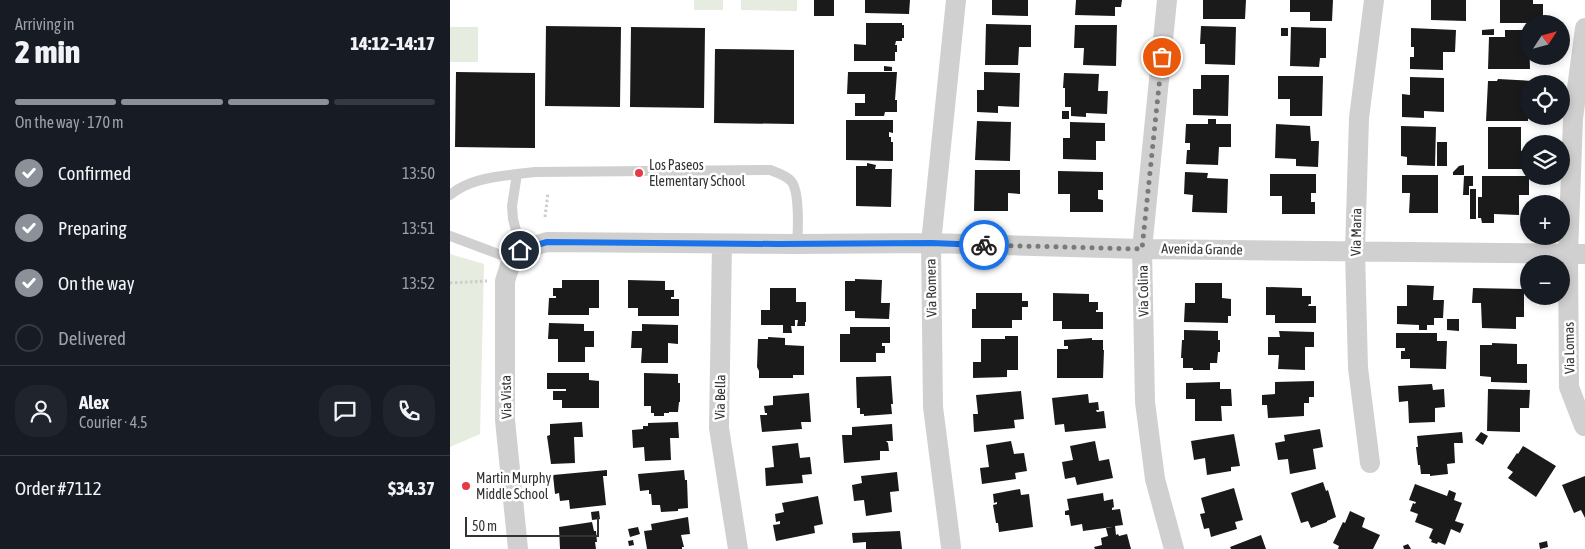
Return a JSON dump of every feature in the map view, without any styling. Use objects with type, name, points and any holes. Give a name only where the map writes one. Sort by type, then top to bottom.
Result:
[{"type":"street","name":"Via Romera","points":[[952,547],[933,407],[931,243],[956,0]]},
{"type":"street","name":"Via Colina","points":[[1167,0],[1142,249],[1145,402],[1155,479],[1174,549]]},
{"type":"street","name":"Via Maria","points":[[1370,463],[1358,368],[1355,251],[1359,118],[1374,0]]},
{"type":"street","name":"Via Lomas","points":[[1584,426],[1570,387],[1576,254],[1573,119],[1585,28]]},
{"type":"street","name":"Avenida Grande","points":[[516,254],[547,242],[722,244],[931,243],[1142,249],[1576,254]]},
{"type":"street","name":"Via Bella","points":[[722,244],[719,428],[738,549]]},
{"type":"street","name":"Via Vista","points":[[516,254],[505,281],[506,420],[518,549]]},
{"type":"lane","points":[[450,195],[456,190],[479,180],[535,172],[770,170],[784,175],[793,183],[798,203],[798,244]]},
{"type":"lane","points":[[450,236],[516,254],[512,206],[517,174]]},
{"type":"path","points":[[546,216],[548,193]]},
{"type":"path","points":[[450,283],[505,281]]},
{"type":"shaded area","points":[[694,0],[723,0],[723,10],[694,10]]},
{"type":"shaded area","points":[[741,0],[797,0],[797,11],[741,10]]},
{"type":"shaded area","points":[[450,27],[478,27],[478,62],[450,62]]},
{"type":"shaded area","points":[[450,254],[484,264],[480,434],[450,447]]},
{"type":"building","points":[[814,0],[834,0],[834,16],[814,16]]},
{"type":"building","points":[[865,0],[910,0],[909,14],[865,13]]},
{"type":"building","points":[[992,0],[1028,0],[1028,16],[992,15]]},
{"type":"building","points":[[1076,0],[1122,0],[1121,7],[1115,7],[1115,16],[1075,15]]},
{"type":"building","points":[[1203,0],[1246,0],[1245,19],[1203,19]]},
{"type":"building","points":[[1290,0],[1333,0],[1332,21],[1310,21],[1310,12],[1290,12]]},
{"type":"building","points":[[1431,0],[1466,0],[1466,21],[1431,20]]},
{"type":"building","points":[[1500,0],[1533,0],[1533,4],[1543,4],[1543,15],[1520,15],[1520,23],[1500,23]]},
{"type":"building","points":[[866,23],[902,23],[904,25],[904,38],[902,38],[902,41],[896,41],[895,45],[897,45],[897,52],[895,52],[895,61],[854,61],[854,44],[866,45]]},
{"type":"building","points":[[986,24],[1031,25],[1031,47],[1019,47],[1018,65],[985,65]]},
{"type":"building","points":[[1075,25],[1117,25],[1116,66],[1083,65],[1084,48],[1074,48]]},
{"type":"building","points":[[546,26],[621,27],[620,107],[545,106]]},
{"type":"building","points":[[1201,26],[1236,27],[1235,65],[1205,64],[1205,44],[1200,44]]},
{"type":"building","points":[[631,27],[705,28],[704,108],[630,107]]},
{"type":"building","points":[[1291,27],[1326,28],[1326,58],[1320,58],[1319,67],[1290,66]]},
{"type":"building","points":[[1281,28],[1288,28],[1288,36],[1281,36]]},
{"type":"building","points":[[1411,28],[1456,30],[1455,52],[1443,52],[1443,70],[1410,69],[1410,57],[1414,57],[1414,47],[1411,47]]},
{"type":"building","points":[[1494,29],[1494,35],[1482,35],[1482,30]]},
{"type":"building","points":[[1505,30],[1520,30],[1520,65],[1530,65],[1530,69],[1488,69],[1489,37],[1505,37]]},
{"type":"building","points":[[715,49],[794,50],[794,124],[714,123]]},
{"type":"building","points":[[884,66],[892,67],[892,71],[884,71]]},
{"type":"building","points":[[456,72],[535,73],[535,148],[455,147]]},
{"type":"building","points":[[848,72],[897,72],[895,100],[897,100],[897,112],[885,112],[884,116],[855,116],[855,103],[865,103],[865,94],[847,94]]},
{"type":"building","points":[[984,72],[1020,73],[1019,107],[998,106],[998,113],[977,112],[977,90],[984,90]]},
{"type":"building","points":[[1064,73],[1099,74],[1098,91],[1108,91],[1107,114],[1086,113],[1086,117],[1071,116],[1071,107],[1065,107]]},
{"type":"building","points":[[1201,75],[1229,75],[1228,116],[1193,115],[1193,89],[1201,89]]},
{"type":"building","points":[[1278,76],[1323,76],[1322,116],[1290,116],[1290,99],[1278,99]]},
{"type":"building","points":[[1410,77],[1444,78],[1444,112],[1424,111],[1424,118],[1402,117],[1402,94],[1410,95]]},
{"type":"building","points":[[1498,79],[1520,80],[1520,121],[1486,121],[1488,81],[1497,81]]},
{"type":"building","points":[[1062,111],[1069,111],[1069,119],[1062,119]]},
{"type":"building","points":[[1208,119],[1216,119],[1216,124],[1231,124],[1231,147],[1219,147],[1218,165],[1186,164],[1187,150],[1190,150],[1190,143],[1185,143],[1186,124],[1208,124]]},
{"type":"building","points":[[846,120],[893,120],[893,133],[889,132],[889,137],[891,137],[891,142],[893,142],[893,161],[846,160]]},
{"type":"building","points":[[977,121],[1011,122],[1010,161],[975,160]]},
{"type":"building","points":[[1070,122],[1105,123],[1105,141],[1096,141],[1096,160],[1063,159],[1063,138],[1070,138]]},
{"type":"building","points":[[1276,124],[1310,126],[1311,141],[1319,141],[1318,167],[1296,166],[1296,159],[1275,158]]},
{"type":"building","points":[[1401,126],[1436,127],[1435,166],[1407,165],[1407,157],[1401,156]]},
{"type":"building","points":[[1488,127],[1521,127],[1520,169],[1488,169]]},
{"type":"building","points":[[1437,142],[1447,142],[1447,166],[1437,166]]},
{"type":"building","points":[[867,163],[876,165],[875,169],[892,169],[891,207],[856,206],[856,166],[867,166]]},
{"type":"building","points":[[1464,165],[1464,175],[1453,175],[1453,172],[1459,166]]},
{"type":"building","points":[[975,170],[1020,170],[1020,194],[1008,193],[1008,211],[974,211]]},
{"type":"building","points":[[1058,171],[1103,172],[1103,190],[1098,190],[1098,199],[1103,200],[1103,212],[1070,212],[1070,194],[1058,194]]},
{"type":"building","points":[[1185,172],[1208,173],[1207,178],[1228,179],[1227,213],[1192,212],[1193,195],[1184,194]]},
{"type":"building","points":[[1270,174],[1316,174],[1316,193],[1311,193],[1311,202],[1315,202],[1315,214],[1282,214],[1282,196],[1270,196]]},
{"type":"building","points":[[1402,175],[1438,175],[1438,213],[1409,213],[1410,193],[1402,193]]},
{"type":"building","points":[[1464,176],[1473,176],[1473,186],[1469,186],[1469,195],[1463,195]]},
{"type":"building","points":[[1482,176],[1520,176],[1520,185],[1529,185],[1529,195],[1519,195],[1519,215],[1494,214],[1494,223],[1482,223],[1481,218],[1478,218],[1478,197],[1482,197]]},
{"type":"building","points":[[1470,189],[1476,189],[1476,219],[1470,219]]},
{"type":"building","points":[[855,279],[882,280],[881,303],[890,303],[889,319],[855,318],[855,311],[845,311],[845,281],[855,281]]},
{"type":"building","points":[[562,280],[599,280],[599,308],[589,308],[589,315],[548,315],[549,298],[556,298],[556,296],[553,296],[553,288],[562,288]]},
{"type":"building","points":[[628,280],[665,281],[665,290],[674,290],[674,297],[671,297],[671,299],[679,299],[679,316],[638,316],[638,308],[628,308]]},
{"type":"building","points":[[1195,283],[1222,283],[1222,298],[1231,299],[1231,316],[1228,316],[1228,323],[1184,322],[1185,303],[1195,303]]},
{"type":"building","points":[[1407,285],[1434,286],[1433,300],[1444,300],[1443,318],[1434,318],[1434,325],[1427,325],[1427,330],[1419,330],[1419,325],[1397,324],[1397,306],[1407,306]]},
{"type":"building","points":[[1266,287],[1302,288],[1302,296],[1311,296],[1311,304],[1308,306],[1316,306],[1316,323],[1275,323],[1275,315],[1266,315]]},
{"type":"building","points":[[770,288],[796,288],[796,302],[806,302],[805,326],[797,326],[798,320],[795,320],[795,326],[791,326],[792,333],[783,333],[783,325],[761,325],[761,310],[770,310]]},
{"type":"building","points":[[1473,288],[1520,289],[1520,305],[1524,305],[1524,317],[1516,317],[1516,329],[1482,328],[1481,303],[1472,303]]},
{"type":"building","points":[[976,293],[1022,293],[1022,301],[1028,301],[1028,307],[1022,307],[1022,320],[1012,320],[1012,328],[972,328],[972,309],[976,309]]},
{"type":"building","points":[[1053,293],[1089,294],[1089,302],[1098,302],[1098,310],[1096,312],[1103,312],[1103,329],[1062,329],[1062,321],[1053,321]]},
{"type":"building","points":[[1447,319],[1459,319],[1459,331],[1447,330]]},
{"type":"building","points":[[549,323],[584,324],[584,331],[594,331],[594,347],[585,347],[585,362],[558,362],[558,339],[548,339]]},
{"type":"building","points":[[642,324],[678,325],[678,344],[668,343],[668,363],[641,363],[642,348],[631,348],[632,331],[642,331]]},
{"type":"building","points":[[850,327],[890,327],[890,343],[882,343],[882,346],[885,346],[885,353],[876,353],[876,362],[840,362],[840,334],[850,334]]},
{"type":"building","points":[[1184,330],[1218,331],[1220,352],[1218,352],[1217,363],[1210,363],[1210,370],[1183,368],[1183,358],[1181,358]]},
{"type":"building","points":[[1279,331],[1314,332],[1314,347],[1305,347],[1305,370],[1278,369],[1279,355],[1268,355],[1268,337],[1280,337]]},
{"type":"building","points":[[1396,333],[1437,333],[1437,341],[1447,341],[1446,369],[1410,368],[1410,359],[1401,359],[1401,351],[1405,351],[1405,348],[1396,348]]},
{"type":"building","points":[[1005,336],[1018,336],[1018,370],[1007,370],[1007,377],[973,378],[973,362],[981,362],[981,339],[1005,339]]},
{"type":"building","points":[[768,337],[785,338],[785,345],[804,346],[804,375],[793,375],[793,378],[759,378],[757,367],[758,339],[768,339]]},
{"type":"building","points":[[1092,338],[1092,340],[1103,340],[1103,378],[1057,378],[1057,349],[1068,349],[1068,346],[1064,346],[1064,340]]},
{"type":"building","points":[[1492,343],[1517,344],[1517,364],[1527,364],[1527,383],[1491,382],[1491,377],[1480,376],[1480,345],[1492,345]]},
{"type":"building","points":[[547,373],[589,373],[589,380],[599,381],[599,408],[562,408],[562,400],[553,400],[553,391],[566,391],[566,389],[547,389]]},
{"type":"building","points":[[644,373],[678,374],[680,402],[678,412],[664,413],[664,416],[654,416],[654,413],[651,413],[651,406],[644,406]]},
{"type":"building","points":[[891,376],[892,414],[864,416],[864,414],[860,414],[860,408],[857,408],[856,377]]},
{"type":"building","points":[[1314,381],[1314,397],[1309,397],[1309,403],[1304,403],[1304,416],[1268,418],[1267,405],[1262,405],[1262,395],[1275,394],[1275,382]]},
{"type":"building","points":[[1220,382],[1220,389],[1231,389],[1232,406],[1221,406],[1222,421],[1195,421],[1195,399],[1186,399],[1186,383]]},
{"type":"building","points":[[1432,384],[1433,390],[1444,389],[1445,407],[1435,408],[1435,422],[1409,423],[1408,401],[1399,402],[1398,386]]},
{"type":"building","points":[[1488,389],[1530,390],[1529,408],[1520,408],[1520,432],[1487,431]]},
{"type":"building","points":[[1021,391],[1024,419],[1014,420],[1015,428],[974,432],[973,414],[978,414],[976,395]]},
{"type":"building","points":[[809,393],[811,422],[801,422],[802,429],[762,432],[760,415],[767,415],[764,406],[773,405],[773,396]]},
{"type":"building","points":[[1088,394],[1089,403],[1098,402],[1099,410],[1096,410],[1097,412],[1104,411],[1106,428],[1065,432],[1064,424],[1055,425],[1052,398]]},
{"type":"building","points":[[582,422],[583,437],[574,437],[575,463],[551,464],[547,436],[550,435],[550,424]]},
{"type":"building","points":[[678,422],[679,438],[670,438],[671,460],[645,461],[644,447],[633,448],[632,430],[643,429],[643,426],[648,426],[648,423]]},
{"type":"building","points":[[892,424],[893,441],[886,441],[889,451],[880,451],[880,460],[844,463],[842,435],[852,435],[852,427]]},
{"type":"building","points":[[1320,429],[1323,447],[1313,449],[1316,469],[1290,474],[1288,459],[1278,460],[1275,443],[1285,441],[1284,435]]},
{"type":"building","points":[[1462,432],[1463,443],[1454,443],[1455,463],[1447,464],[1448,474],[1430,476],[1430,474],[1421,474],[1416,447],[1418,447],[1417,436]]},
{"type":"building","points":[[1481,432],[1488,436],[1483,445],[1475,440]]},
{"type":"building","points":[[1234,434],[1240,466],[1231,467],[1231,471],[1207,475],[1205,458],[1194,460],[1191,441]]},
{"type":"building","points":[[1011,441],[1014,454],[1024,453],[1027,471],[1015,473],[1016,479],[982,484],[980,468],[989,467],[986,445]]},
{"type":"building","points":[[1095,441],[1099,461],[1109,459],[1113,478],[1077,485],[1075,477],[1065,479],[1062,462],[1073,460],[1070,446]]},
{"type":"building","points":[[798,443],[800,458],[810,457],[812,474],[802,475],[803,483],[766,486],[765,468],[774,467],[772,446]]},
{"type":"building","points":[[1523,446],[1556,466],[1536,497],[1508,478],[1513,472],[1507,468]]},
{"type":"building","points":[[607,470],[607,476],[603,476],[606,505],[570,509],[569,500],[560,501],[559,493],[555,494],[553,475]]},
{"type":"building","points":[[684,470],[685,480],[687,480],[688,508],[678,509],[678,511],[661,512],[660,505],[652,505],[649,490],[640,491],[638,474]]},
{"type":"building","points":[[897,472],[899,491],[890,492],[892,512],[866,516],[864,500],[854,501],[852,485],[862,483],[861,476]]},
{"type":"building","points":[[1585,476],[1585,518],[1581,510],[1574,513],[1562,485]]},
{"type":"building","points":[[1323,482],[1326,491],[1328,490],[1336,517],[1311,528],[1308,521],[1301,523],[1291,493]]},
{"type":"building","points":[[1415,484],[1447,496],[1449,490],[1456,493],[1454,500],[1462,503],[1455,521],[1464,524],[1460,533],[1451,529],[1445,545],[1431,542],[1432,540],[1429,538],[1433,529],[1415,522],[1418,514],[1410,511],[1413,503],[1415,504],[1416,502],[1409,500]]},
{"type":"building","points":[[1234,488],[1243,520],[1235,522],[1237,529],[1211,537],[1209,528],[1204,529],[1200,514],[1205,513],[1201,498]]},
{"type":"building","points":[[1020,489],[1021,495],[1029,494],[1033,527],[999,532],[993,505],[997,504],[997,502],[994,503],[993,494]]},
{"type":"building","points":[[1103,493],[1104,501],[1113,499],[1114,507],[1112,510],[1120,509],[1123,525],[1115,526],[1116,535],[1127,534],[1131,549],[1095,549],[1094,547],[1102,545],[1101,538],[1108,536],[1106,528],[1112,527],[1083,531],[1082,524],[1071,526],[1069,515],[1065,515],[1065,511],[1069,510],[1067,499]]},
{"type":"building","points":[[818,496],[823,524],[814,526],[815,533],[776,541],[773,525],[780,524],[780,521],[776,522],[775,514],[784,512],[782,503]]},
{"type":"building","points":[[599,511],[600,519],[592,520],[591,512]]},
{"type":"building","points":[[1350,511],[1365,518],[1362,527],[1380,535],[1373,549],[1338,549],[1339,546],[1333,543]]},
{"type":"building","points":[[688,517],[690,534],[681,535],[684,547],[682,549],[647,549],[644,531],[652,530],[651,524]]},
{"type":"building","points":[[592,522],[594,531],[596,531],[596,549],[560,549],[559,527]]},
{"type":"building","points":[[638,527],[640,534],[630,537],[628,529]]},
{"type":"building","points":[[900,531],[902,549],[866,549],[866,542],[853,543],[852,533]]},
{"type":"building","points":[[1261,535],[1266,549],[1231,549],[1230,547]]},
{"type":"building","points":[[633,540],[634,545],[629,546],[628,541]]},
{"type":"building","points":[[1547,541],[1548,547],[1540,549],[1539,543]]},
{"type":"building","points":[[1408,544],[1411,549],[1404,549],[1403,546]]},
{"type":"way so far","points":[[984,245],[1142,249],[1162,57]]},
{"type":"place","name":"Los Paseos Elementary School","points":[[639,173]]},
{"type":"place","name":"Martin Murphy Middle School","points":[[466,486]]},
{"type":"route","points":[[520,250],[547,242],[931,243],[984,245]]}]
